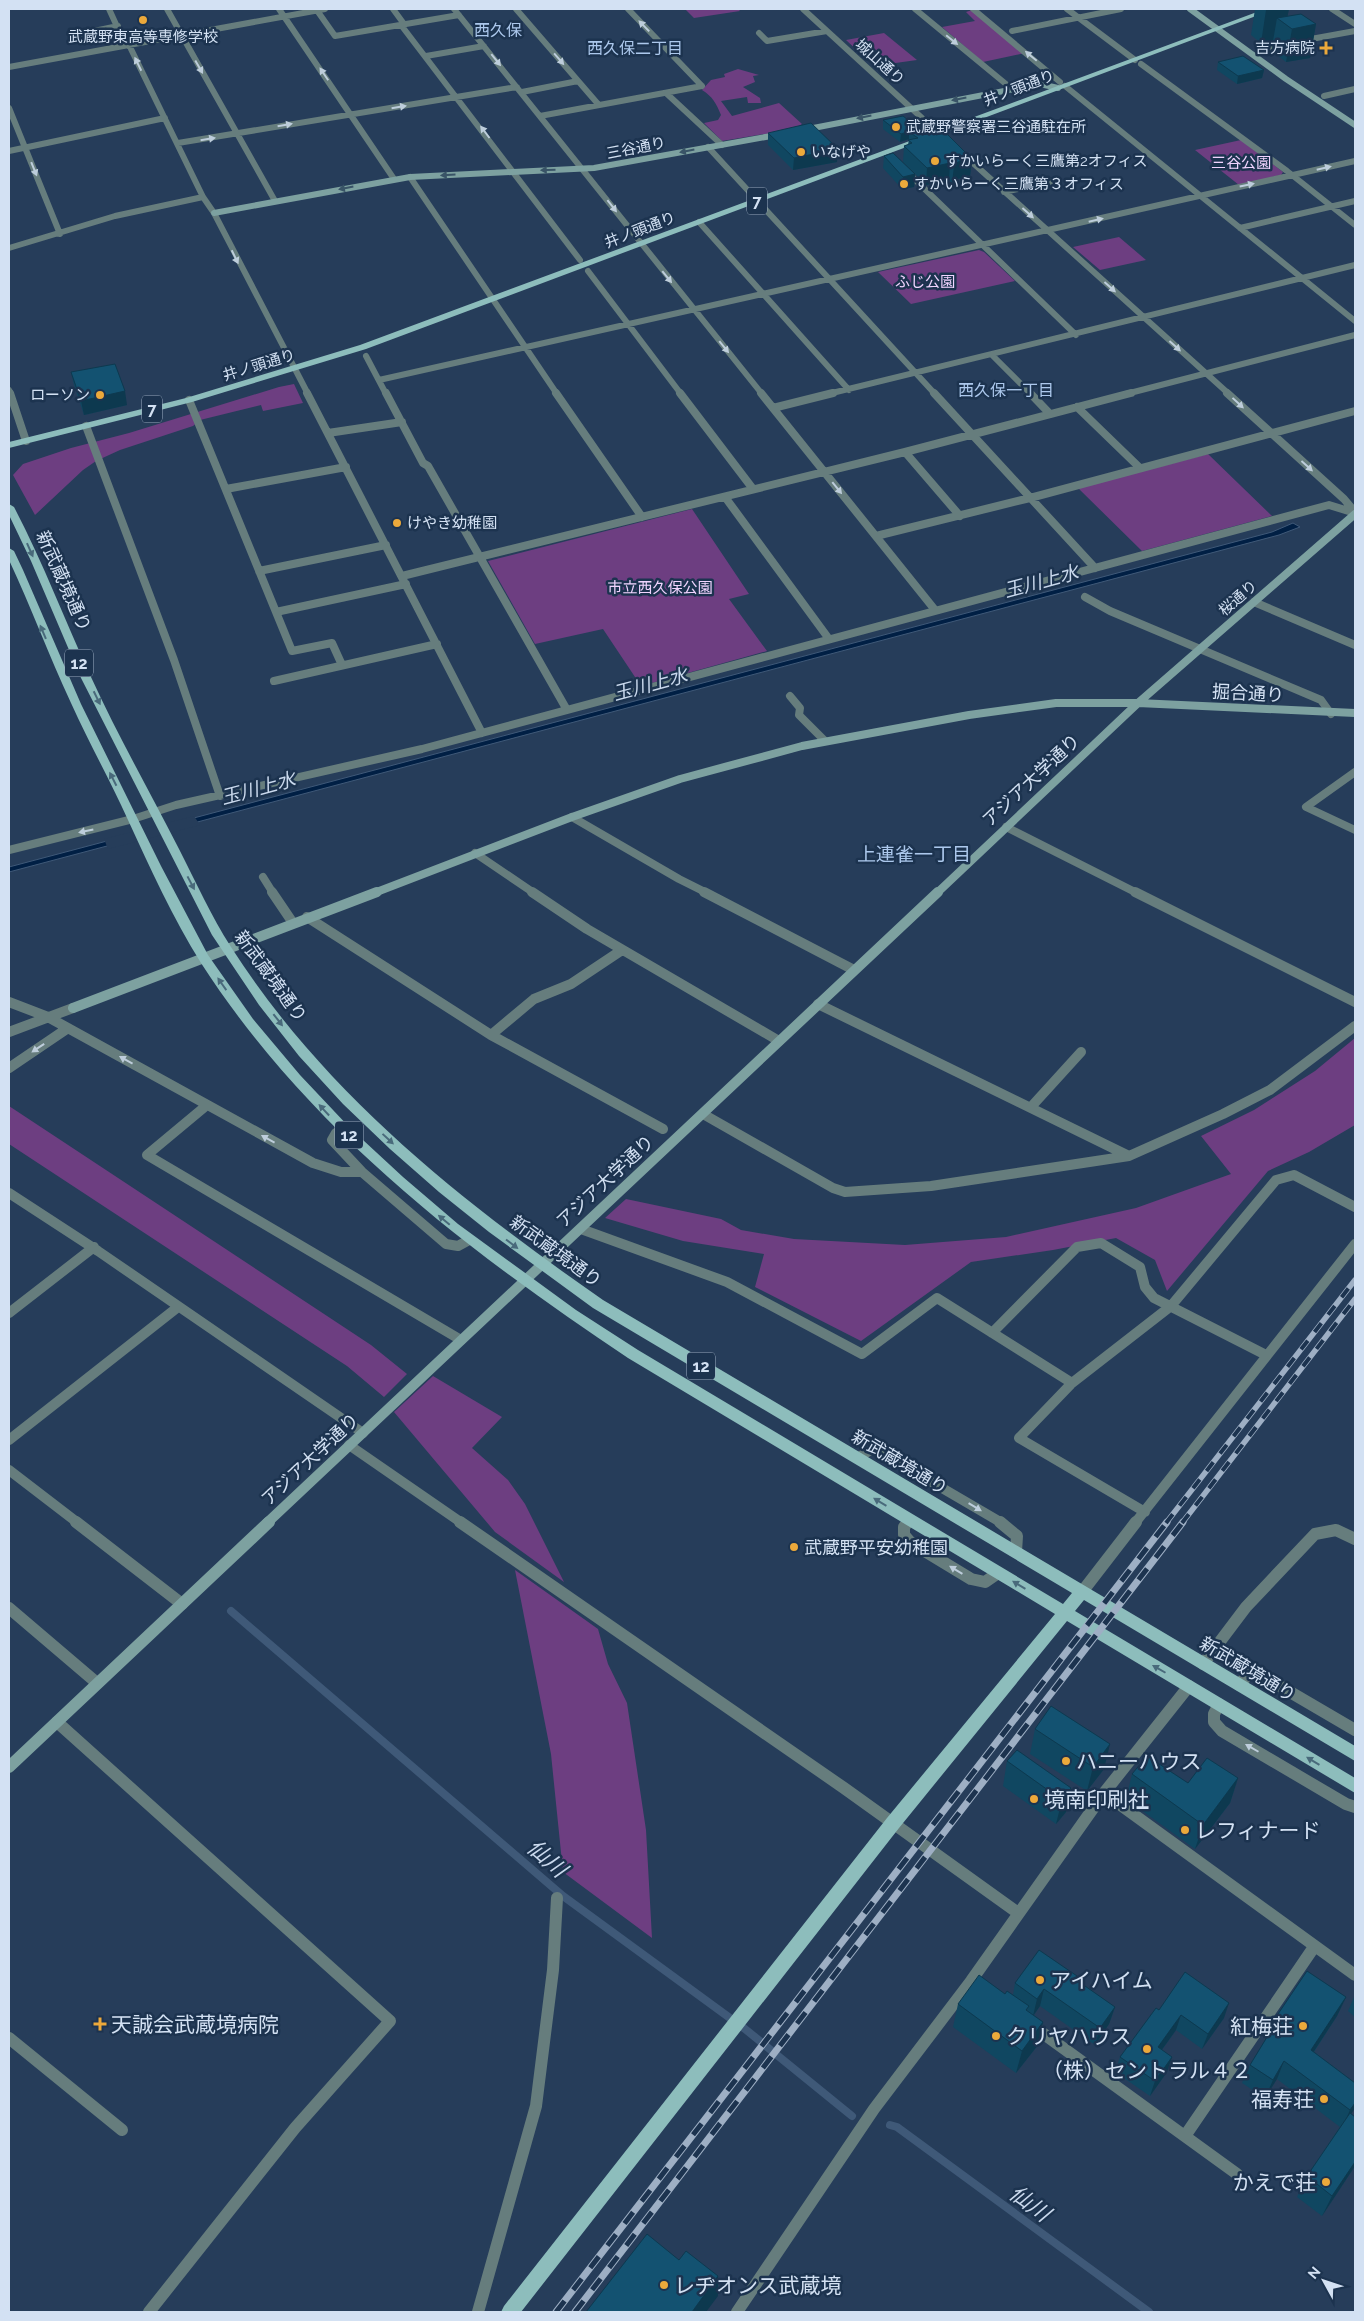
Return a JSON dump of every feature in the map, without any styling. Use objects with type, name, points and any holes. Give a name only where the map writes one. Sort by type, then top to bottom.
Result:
[{"type":"main road","name":"井ノ頭通り","points":[[9,445],[189,400],[363,347],[758,200],[889,155],[1061,85],[1138,62],[1218,28],[1271,9]]},
{"type":"main road","name":"新武蔵境通り","points":[[9,507],[77,658],[155,814],[227,950],[300,1048],[368,1121],[438,1185],[541,1265],[606,1309],[1355,1754]]},
{"type":"main road","name":"12","points":[[9,551],[87,728],[204,959],[256,1030],[343,1129],[395,1178],[469,1240],[524,1282],[633,1354],[1355,1786]]},
{"type":"main road","points":[[510,2312],[892,1823],[1082,1592]]},
{"type":"street","points":[[109,9],[125,44],[130,46],[203,197],[214,213],[246,280],[295,369],[482,732]]},
{"type":"street","points":[[167,9],[275,201]]},
{"type":"street","points":[[279,9],[394,179]]},
{"type":"street","points":[[317,9],[335,36],[459,15]]},
{"type":"street","points":[[9,67],[125,44],[325,9]]},
{"type":"street","points":[[393,9],[426,56],[580,260]]},
{"type":"street","points":[[454,9],[935,610]]},
{"type":"street","points":[[516,9],[598,104]]},
{"type":"street","points":[[540,116],[702,86],[628,9]]},
{"type":"street","name":"城山通り","points":[[803,9],[952,145]]},
{"type":"street","points":[[915,9],[1012,89]]},
{"type":"street","points":[[973,9],[1061,85],[1202,195],[1355,321]]},
{"type":"street","points":[[1067,9],[1293,176],[1355,225]]},
{"type":"street","points":[[1012,31],[1121,9]]},
{"type":"street","points":[[1190,9],[1286,79],[1355,119]]},
{"type":"street","points":[[1332,9],[1355,24]]},
{"type":"street","points":[[75,35],[118,26]]},
{"type":"street","points":[[757,42],[827,30]]},
{"type":"street","points":[[1260,48],[1355,31]]},
{"type":"street","points":[[759,33],[767,41]]},
{"type":"street","points":[[426,56],[484,46]]},
{"type":"street","points":[[178,143],[458,97],[578,81]]},
{"type":"street","points":[[799,130],[1040,84],[1061,85]]},
{"type":"street","points":[[1324,96],[1355,89]]},
{"type":"street","points":[[666,93],[722,144]]},
{"type":"street","points":[[1328,105],[1355,125]]},
{"type":"street","points":[[9,108],[60,234]]},
{"type":"street","points":[[9,151],[165,118]]},
{"type":"street","name":"三谷通り","points":[[214,213],[394,179],[594,168],[791,132]]},
{"type":"street","points":[[708,147],[1095,568]]},
{"type":"street","points":[[960,152],[1206,373],[1344,500],[1355,513]]},
{"type":"street","points":[[379,380],[984,246],[1355,161]]},
{"type":"street","points":[[902,166],[1076,335]]},
{"type":"street","points":[[410,177],[642,517]]},
{"type":"street","points":[[1004,192],[1058,180]]},
{"type":"street","points":[[9,248],[115,216],[203,197]]},
{"type":"street","points":[[1240,228],[1355,201]]},
{"type":"street","points":[[699,222],[849,390]]},
{"type":"street","points":[[773,408],[1355,265]]},
{"type":"street","points":[[588,271],[753,489]]},
{"type":"street","points":[[276,612],[404,580],[481,557],[905,452],[1355,335]]},
{"type":"street","points":[[992,355],[1050,414]]},
{"type":"street","points":[[366,356],[424,463],[428,466],[481,557],[567,710]]},
{"type":"street","points":[[9,390],[26,441]]},
{"type":"street","points":[[189,400],[292,652],[332,643],[342,665]]},
{"type":"street","points":[[1077,407],[1140,468]]},
{"type":"street","points":[[876,536],[1030,498],[1355,411]]},
{"type":"street","points":[[328,433],[402,422]]},
{"type":"street","points":[[86,426],[174,660],[220,796]]},
{"type":"street","points":[[905,452],[960,516]]},
{"type":"street","points":[[226,489],[346,467]]},
{"type":"street","points":[[724,497],[829,639]]},
{"type":"street","points":[[9,850],[134,821],[220,796],[323,773],[567,710],[1329,505],[1355,513]]},
{"type":"street","name":"桜通り","points":[[1138,703],[1355,513]]},
{"type":"street","points":[[259,571],[386,545]]},
{"type":"street","points":[[1085,597],[1110,611],[1321,700],[1331,714]]},
{"type":"street","points":[[1254,602],[1355,645]]},
{"type":"street","points":[[274,681],[437,644]]},
{"type":"street","points":[[790,696],[800,708],[799,715],[825,741]]},
{"type":"street","name":"掘合通り","points":[[48,1016],[204,959],[307,917],[572,817],[680,779],[825,741],[969,715],[1056,703],[1138,703],[1331,714],[1355,713]]},
{"type":"street","name":"アジア大学通り","points":[[9,1768],[1138,703]]},
{"type":"street","points":[[1355,772],[1306,807],[1355,830]]},
{"type":"street","points":[[572,817],[679,879],[762,920],[854,970]]},
{"type":"street","points":[[1006,828],[1355,1002]]},
{"type":"street","points":[[475,853],[587,929],[778,1041]]},
{"type":"street","points":[[263,877],[293,923]]},
{"type":"street","points":[[307,917],[491,1035],[662,1129]]},
{"type":"street","points":[[491,1035],[534,999],[571,984],[622,950]]},
{"type":"street","points":[[9,1002],[48,1016],[313,1163],[341,1172],[362,1172]]},
{"type":"street","points":[[818,1004],[884,1038],[1031,1107],[1129,1156]]},
{"type":"street","points":[[9,1032],[48,1016]]},
{"type":"street","points":[[703,1114],[833,1188],[845,1192],[931,1186],[1129,1156],[1224,1114],[1270,1090],[1355,1026]]},
{"type":"street","points":[[9,1068],[68,1028]]},
{"type":"street","points":[[1031,1107],[1081,1052]]},
{"type":"street","points":[[207,1105],[148,1154],[461,1340]]},
{"type":"street","points":[[343,1129],[336,1133],[332,1140],[334,1145],[362,1172],[446,1244],[454,1247],[460,1246],[469,1240]]},
{"type":"street","points":[[1145,1512],[1020,1438],[1072,1383],[1170,1306],[1276,1180],[1294,1174],[1355,1207]]},
{"type":"street","points":[[9,1193],[94,1247],[257,1363],[363,1433]]},
{"type":"street","points":[[581,1229],[727,1282],[862,1354],[937,1298],[1072,1383]]},
{"type":"street","points":[[992,1334],[1077,1247],[1101,1243],[1140,1267],[1144,1276],[1145,1287],[1154,1298],[1266,1355]]},
{"type":"street","points":[[1082,1592],[1266,1355],[1355,1244]]},
{"type":"street","points":[[9,1313],[94,1247]]},
{"type":"street","points":[[9,1440],[178,1307]]},
{"type":"street","points":[[350,1445],[562,1590],[1018,1913]]},
{"type":"street","points":[[9,1470],[182,1604]]},
{"type":"street","points":[[1203,1664],[1246,1607],[1315,1534],[1336,1530],[1355,1539]]},
{"type":"street","points":[[9,1608],[97,1683]]},
{"type":"street","points":[[1239,1686],[1250,1672],[1256,1672],[1355,1730]]},
{"type":"street","points":[[737,2312],[874,2109],[975,1984],[1018,1913],[1104,1793],[1188,1686]]},
{"type":"street","points":[[1219,1704],[1214,1714],[1214,1722],[1222,1731],[1346,1804],[1355,1807]]},
{"type":"street","points":[[56,1722],[390,2021],[295,2128],[149,2312]]},
{"type":"street","points":[[1104,1793],[1355,1975]]},
{"type":"street","points":[[478,2312],[536,2106],[553,1970],[558,1898]]},
{"type":"street","points":[[1185,2136],[1314,1947]]},
{"type":"street","points":[[1018,2015],[1237,2174]]},
{"type":"street","points":[[9,2038],[122,2130]]},
{"type":"green space","points":[[685,9],[738,9],[740,11],[694,18]]},
{"type":"green space","points":[[972,10],[1025,53],[983,62],[942,27],[975,21],[966,12]]},
{"type":"green space","points":[[884,33],[917,60],[874,66],[846,40]]},
{"type":"green space","points":[[738,69],[759,75],[753,76],[755,82],[743,87],[760,98],[761,103],[748,103],[747,97],[721,101],[732,116],[779,103],[802,124],[795,129],[722,141],[704,123],[718,120],[721,115],[714,101],[702,90],[711,80],[725,77],[724,74]]},
{"type":"green space","name":"三谷公園","points":[[1241,140],[1283,172],[1281,175],[1239,185],[1195,150]]},
{"type":"green space","points":[[1119,237],[1146,260],[1100,270],[1073,247]]},
{"type":"green space","name":"ふじ公園","points":[[979,250],[984,252],[1015,281],[911,304],[878,272]]},
{"type":"green space","points":[[294,384],[303,403],[263,411],[261,405],[200,420],[193,426],[120,450],[96,461],[83,470],[35,515],[13,475],[23,464],[71,448],[129,433]]},
{"type":"green space","points":[[1208,454],[1272,516],[1142,551],[1078,488]]},
{"type":"green space","name":"市立西久保公園","points":[[692,509],[749,594],[729,599],[767,651],[641,686],[603,629],[535,644],[488,561]]},
{"type":"green space","points":[[1355,1038],[1355,1125],[1309,1152],[1268,1171],[1167,1291],[1155,1260],[1116,1238],[1053,1250],[971,1262],[861,1341],[755,1287],[764,1254],[683,1241],[605,1218],[626,1199],[721,1219],[741,1230],[794,1239],[905,1245],[1006,1237],[1136,1208],[1231,1174],[1201,1136],[1254,1110],[1315,1071]]},
{"type":"green space","points":[[9,1106],[371,1345],[407,1374],[384,1397],[347,1366],[9,1144]]},
{"type":"green space","points":[[433,1376],[502,1417],[472,1448],[508,1480],[525,1504],[564,1582],[495,1532],[394,1412]]},
{"type":"green space","points":[[515,1570],[598,1629],[608,1664],[627,1703],[646,1830],[652,1938],[563,1872],[551,1754]]},
{"type":"water","points":[[1293,523],[1300,527],[1279,535],[9,872],[9,867],[1272,532]]},
{"type":"pier","points":[[194,816],[200,825],[108,849],[104,839]]},
{"type":"building","points":[[1301,14],[1316,24],[1292,29],[1277,18]]},
{"type":"building","points":[[1243,56],[1264,70],[1238,76],[1218,62]]},
{"type":"building","points":[[903,116],[918,128],[901,134],[883,120]]},
{"type":"building","points":[[811,123],[838,149],[794,158],[768,133]]},
{"type":"building","points":[[926,125],[936,135],[946,133],[972,159],[958,162],[954,166],[950,163],[927,168],[904,146],[912,143],[908,140],[918,138],[909,132]]},
{"type":"building","points":[[893,153],[915,174],[903,177],[884,156]]},
{"type":"building","points":[[115,364],[125,391],[81,401],[71,372]]},
{"type":"building","points":[[1051,1706],[1110,1744],[1093,1767],[1035,1729]]},
{"type":"building","points":[[1017,1750],[1071,1788],[1062,1800],[1007,1761]]},
{"type":"building","points":[[1147,1756],[1188,1783],[1207,1758],[1238,1778],[1203,1825],[1132,1774]]},
{"type":"building","points":[[1039,1950],[1077,1976],[1075,1979],[1115,2007],[1100,2028],[1044,1989],[1037,1999],[1015,1983]]},
{"type":"building","points":[[1307,1971],[1346,1997],[1311,2050],[1355,2083],[1355,2103],[1350,2110],[1284,2061],[1273,2080],[1250,2065],[1278,2019],[1276,2017]]},
{"type":"building","points":[[1185,1972],[1229,2003],[1208,2034],[1181,2015],[1158,2047],[1172,2057],[1155,2081],[1120,2057],[1156,2008],[1159,2010]]},
{"type":"building","points":[[979,1975],[1005,1994],[1007,1991],[1029,2006],[1026,2010],[1043,2022],[1022,2051],[958,2004]]},
{"type":"building","name":"かえで荘","points":[[1350,2113],[1355,2117],[1355,2162],[1332,2196],[1307,2176]]},
{"type":"building","points":[[647,2234],[679,2260],[686,2251],[718,2276],[692,2312],[586,2312]]},
{"type":"waterway","name":"仙川","points":[[231,1611],[563,1896],[745,2029],[852,2116]]},
{"type":"waterway","name":"仙川","points":[[890,2125],[897,2127],[1149,2312]]},
{"type":"railway","points":[[1166,1523],[1355,1280]]},
{"type":"railway","points":[[1182,1523],[1355,1299]]},
{"type":"railway","points":[[556,2312],[1167,1522]]},
{"type":"railway","points":[[575,2312],[1183,1522]]},
{"type":"place","name":"武蔵野東高等専修学校","points":[[143,20]]},
{"type":"place","name":"吉方病院","points":[[1326,48]]},
{"type":"place","name":"武蔵野警察署三谷通駐在所","points":[[896,127]]},
{"type":"place","name":"いなげや","points":[[801,152]]},
{"type":"place","name":"すかいらーく三鷹第2オフィス","points":[[935,161]]},
{"type":"place","name":"すかいらーく三鷹第３オフィス","points":[[904,184]]},
{"type":"place","name":"ローソン","points":[[100,395]]},
{"type":"place","name":"けやき幼稚園","points":[[397,523]]},
{"type":"place","name":"武蔵野平安幼稚園","points":[[794,1547]]},
{"type":"place","name":"ハニーハウス","points":[[1066,1761]]},
{"type":"place","name":"境南印刷社","points":[[1034,1799]]},
{"type":"place","name":"レフィナード","points":[[1185,1830]]},
{"type":"place","name":"アイハイム","points":[[1040,1980]]},
{"type":"place","name":"天誠会武蔵境病院","points":[[100,2024]]},
{"type":"place","name":"紅梅荘","points":[[1303,2026]]},
{"type":"place","name":"クリヤハウス","points":[[996,2036]]},
{"type":"place","name":"（株）セントラル４２","points":[[1147,2049]]},
{"type":"place","name":"福寿荘","points":[[1324,2099]]},
{"type":"place","name":"かえで荘","points":[[1326,2182]]},
{"type":"place","name":"レヂオンス武蔵境","points":[[664,2285]]},
{"type":"district","name":"西久保","points":[[498,30]]},
{"type":"district","name":"西久保二丁目","points":[[635,48]]},
{"type":"district","name":"西久保一丁目","points":[[1006,390]]},
{"type":"district","name":"上連雀一丁目","points":[[914,854]]},
{"type":"water label","name":"玉川上水","points":[[1041,581]]},
{"type":"water label","name":"玉川上水","points":[[650,684]]},
{"type":"water label","name":"玉川上水","points":[[258,788]]}]
